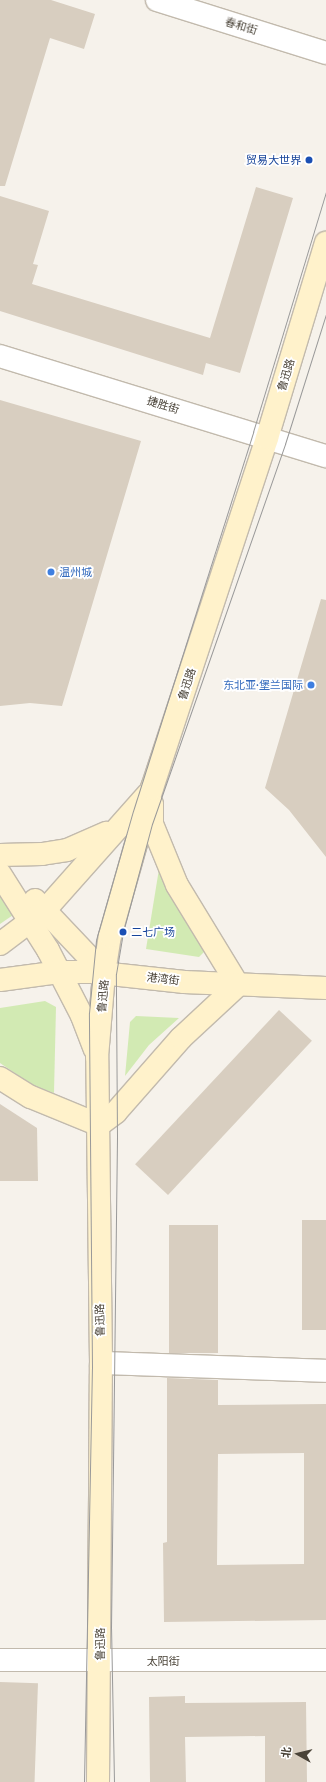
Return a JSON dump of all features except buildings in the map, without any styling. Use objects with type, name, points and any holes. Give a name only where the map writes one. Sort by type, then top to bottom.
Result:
[{"type":"main road","name":"鲁迅路","points":[[98,1782],[101,1363],[97,1057],[104,973],[110,936],[152,788],[267,438],[326,243]]},
{"type":"main road","points":[[0,944],[38,915],[152,788]]},
{"type":"main road","points":[[0,1078],[31,1097],[99,1125],[116,1112],[181,1038],[238,985],[217,955],[164,856],[152,824],[152,788]]},
{"type":"main road","points":[[0,855],[42,854],[67,850],[84,844],[119,826]]},
{"type":"main road","points":[[0,866],[38,915],[60,972],[82,1016],[97,1057]]},
{"type":"main road","points":[[0,874],[38,915],[104,973]]},
{"type":"main road","name":"港湾街","points":[[0,980],[60,972],[104,973],[238,985],[326,988]]},
{"type":"street","name":"春和街","points":[[157,0],[326,53]]},
{"type":"street","name":"捷胜街","points":[[0,356],[326,456]]},
{"type":"street","points":[[101,1363],[326,1371]]},
{"type":"street","name":"太阳街","points":[[0,1660],[326,1660]]},
{"type":"green space","points":[[159,869],[205,951],[199,957],[146,949]]},
{"type":"green space","points":[[0,892],[16,913],[0,924]]},
{"type":"green space","points":[[45,1001],[56,1007],[54,1093],[34,1086],[0,1063],[0,1008]]},
{"type":"green space","points":[[136,1016],[179,1018],[149,1045],[125,1076],[130,1022]]},
{"type":"tram line","points":[[84,1782],[92,1368],[89,1013],[96,940],[133,811],[253,432],[326,191]]},
{"type":"tram line","points":[[114,1782],[111,1628],[117,1137],[116,974],[123,932],[152,824],[285,444],[326,314]]},
{"type":"place","name":"贸易大世界","points":[[309,160]]},
{"type":"place","name":"温州城","points":[[51,572]]},
{"type":"place","name":"东北亚·堡兰国际","points":[[311,685]]},
{"type":"place","name":"二七广场","points":[[123,932]]}]
